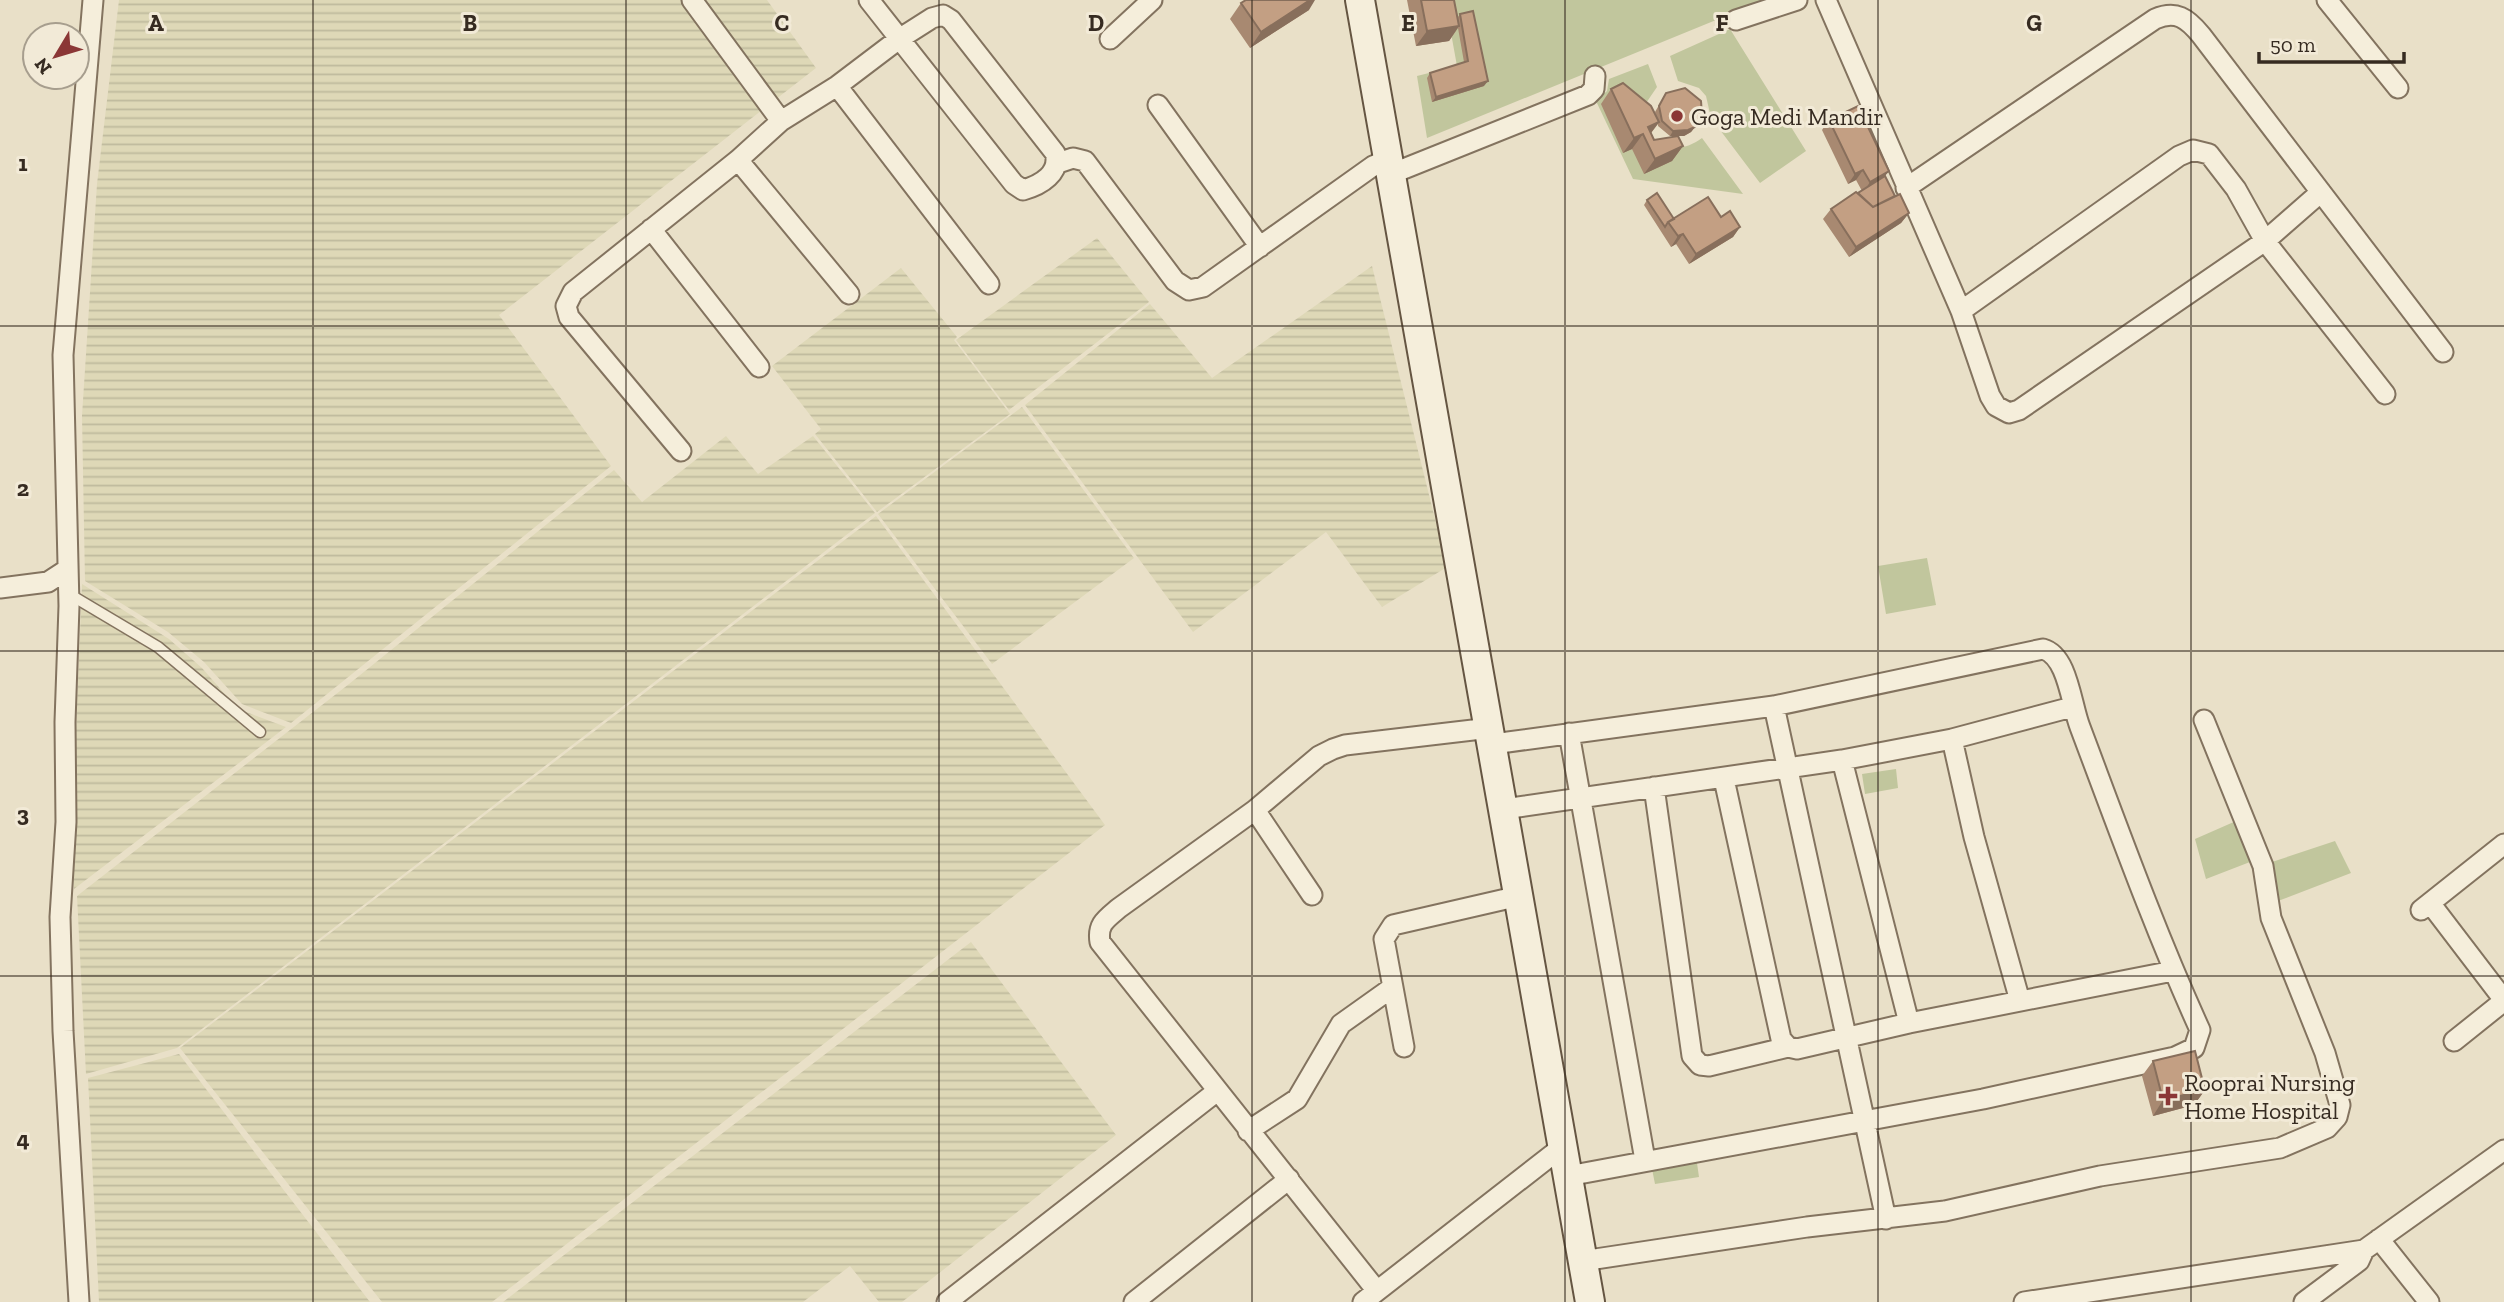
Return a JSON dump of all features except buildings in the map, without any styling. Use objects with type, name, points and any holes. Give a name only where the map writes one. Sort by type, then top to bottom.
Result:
[{"type":"street","points":[[79,1302],[63,1031],[60,917],[66,822],[65,722],[69,594],[63,355],[93,0]]},
{"type":"street","points":[[692,0],[781,121]]},
{"type":"street","points":[[681,451],[569,317],[566,306],[573,292],[738,160],[781,121],[837,86],[899,39],[932,18],[943,15],[951,20],[1055,153],[1058,163],[1055,171],[1023,190],[1014,184],[899,39],[869,0]]},
{"type":"street","points":[[1110,39],[1152,0]]},
{"type":"street","points":[[1360,0],[1590,1302]]},
{"type":"street","points":[[1736,20],[1797,0]]},
{"type":"street","points":[[1826,0],[1961,311],[1990,396],[1996,406],[2009,413],[2019,410],[2265,241],[2320,192]]},
{"type":"street","points":[[2327,0],[2398,88]]},
{"type":"street","points":[[1906,188],[2155,19],[2169,13],[2191,23],[2201,35],[2443,352]]},
{"type":"street","points":[[1058,163],[1073,158],[1085,161],[1175,281],[1189,290],[1203,287],[1373,166],[1390,167],[1588,95],[1594,89],[1595,76]]},
{"type":"street","points":[[837,86],[989,284]]},
{"type":"street","points":[[1158,105],[1260,247]]},
{"type":"street","points":[[1961,311],[2179,156],[2193,150],[2208,154],[2236,190],[2265,241],[2385,394]]},
{"type":"street","points":[[738,160],[849,294]]},
{"type":"street","points":[[651,229],[759,367]]},
{"type":"street","points":[[0,588],[48,582],[68,569]]},
{"type":"street","points":[[1562,1147],[1370,1297],[1289,1179],[1216,1092],[1100,942],[1098,932],[1101,923],[1255,810],[1319,756],[1345,745],[1569,733],[1774,706],[2043,649],[2052,651],[2059,659],[2072,707],[2173,971],[2200,1030],[2198,1042],[2189,1052],[1996,1096],[1568,1176]]},
{"type":"street","points":[[1774,706],[1866,1119],[1885,1219]]},
{"type":"street","points":[[1504,809],[1842,760],[1952,740],[2072,707]]},
{"type":"street","points":[[1582,1261],[1807,1227],[1945,1211],[2100,1176],[2280,1148],[2327,1128],[2337,1117],[2340,1105],[2325,1053],[2271,918],[2263,866],[2204,720]]},
{"type":"street","points":[[1569,733],[1646,1160]]},
{"type":"street","points":[[1952,740],[1972,826],[2020,1002]]},
{"type":"street","points":[[1842,760],[1909,1023]]},
{"type":"street","points":[[1724,779],[1781,1040],[1788,1047]]},
{"type":"street","points":[[1654,787],[1692,1056],[1700,1065],[1709,1066],[1788,1047],[1797,1049],[1909,1023],[2173,971]]},
{"type":"street","points":[[1255,810],[1312,895]]},
{"type":"street","points":[[2454,1041],[2504,1000],[2426,906],[2504,844]]},
{"type":"street","points":[[1404,1047],[1384,939],[1393,925],[1520,896]]},
{"type":"street","points":[[1248,1131],[1297,1098],[1341,1024],[1393,987]]},
{"type":"street","points":[[947,1302],[1216,1092]]},
{"type":"street","points":[[2304,1302],[2359,1261],[2372,1245],[2504,1150]]},
{"type":"street","points":[[1133,1302],[1289,1179]]},
{"type":"street","points":[[2024,1302],[2078,1298],[2372,1245]]},
{"type":"street","points":[[2372,1245],[2428,1302]]},
{"type":"lane","points":[[69,594],[158,647],[260,733]]},
{"type":"shaded area","points":[[119,0],[767,0],[816,68],[499,315],[611,466],[291,723],[242,704],[204,662],[168,632],[85,581],[82,416],[97,184]]},
{"type":"shaded area","points":[[1097,238],[1149,302],[1009,410],[956,340]]},
{"type":"shaded area","points":[[1372,266],[1447,567],[1382,607],[1326,532],[1193,632],[1025,405],[1150,304],[1212,378]]},
{"type":"shaded area","points":[[901,268],[957,337],[954,340],[1010,414],[877,512],[815,434],[821,429],[772,366]]},
{"type":"shaded area","points":[[1022,407],[1134,558],[992,664],[878,514]]},
{"type":"shaded area","points":[[726,436],[758,474],[813,436],[875,513],[177,1048],[86,1074],[77,896],[349,684],[614,470],[642,502]]},
{"type":"shaded area","points":[[876,516],[1105,825],[492,1302],[382,1302],[180,1048]]},
{"type":"shaded area","points":[[82,584],[169,639],[202,668],[238,709],[286,727],[74,889],[71,851]]},
{"type":"shaded area","points":[[971,942],[1116,1135],[902,1302],[879,1302],[850,1266],[803,1302],[503,1302]]},
{"type":"shaded area","points":[[179,1054],[370,1302],[99,1302],[88,1078]]},
{"type":"green space","points":[[1445,0],[1765,0],[1427,138],[1417,76],[1457,66]]},
{"type":"green space","points":[[1730,29],[1806,151],[1760,183],[1711,118],[1706,96],[1699,88],[1678,81],[1670,56]]},
{"type":"green space","points":[[1648,64],[1657,87],[1644,106],[1652,137],[1664,145],[1677,148],[1702,138],[1743,194],[1633,179],[1596,101],[1607,91],[1609,79]]},
{"type":"green space","points":[[1927,558],[1936,605],[1886,614],[1878,566]]},
{"type":"green space","points":[[1896,769],[1898,788],[1865,794],[1862,774]]},
{"type":"green space","points":[[2236,821],[2250,862],[2206,879],[2195,839]]},
{"type":"green space","points":[[2335,841],[2351,873],[2278,901],[2272,862]]},
{"type":"green space","points":[[1696,1156],[1699,1177],[1655,1184],[1651,1164]]},
{"type":"place","name":"Goga Medi Mandir","points":[[1677,116]]},
{"type":"place","name":"Rooprai Nursing Home Hospital","points":[[2168,1096]]}]
